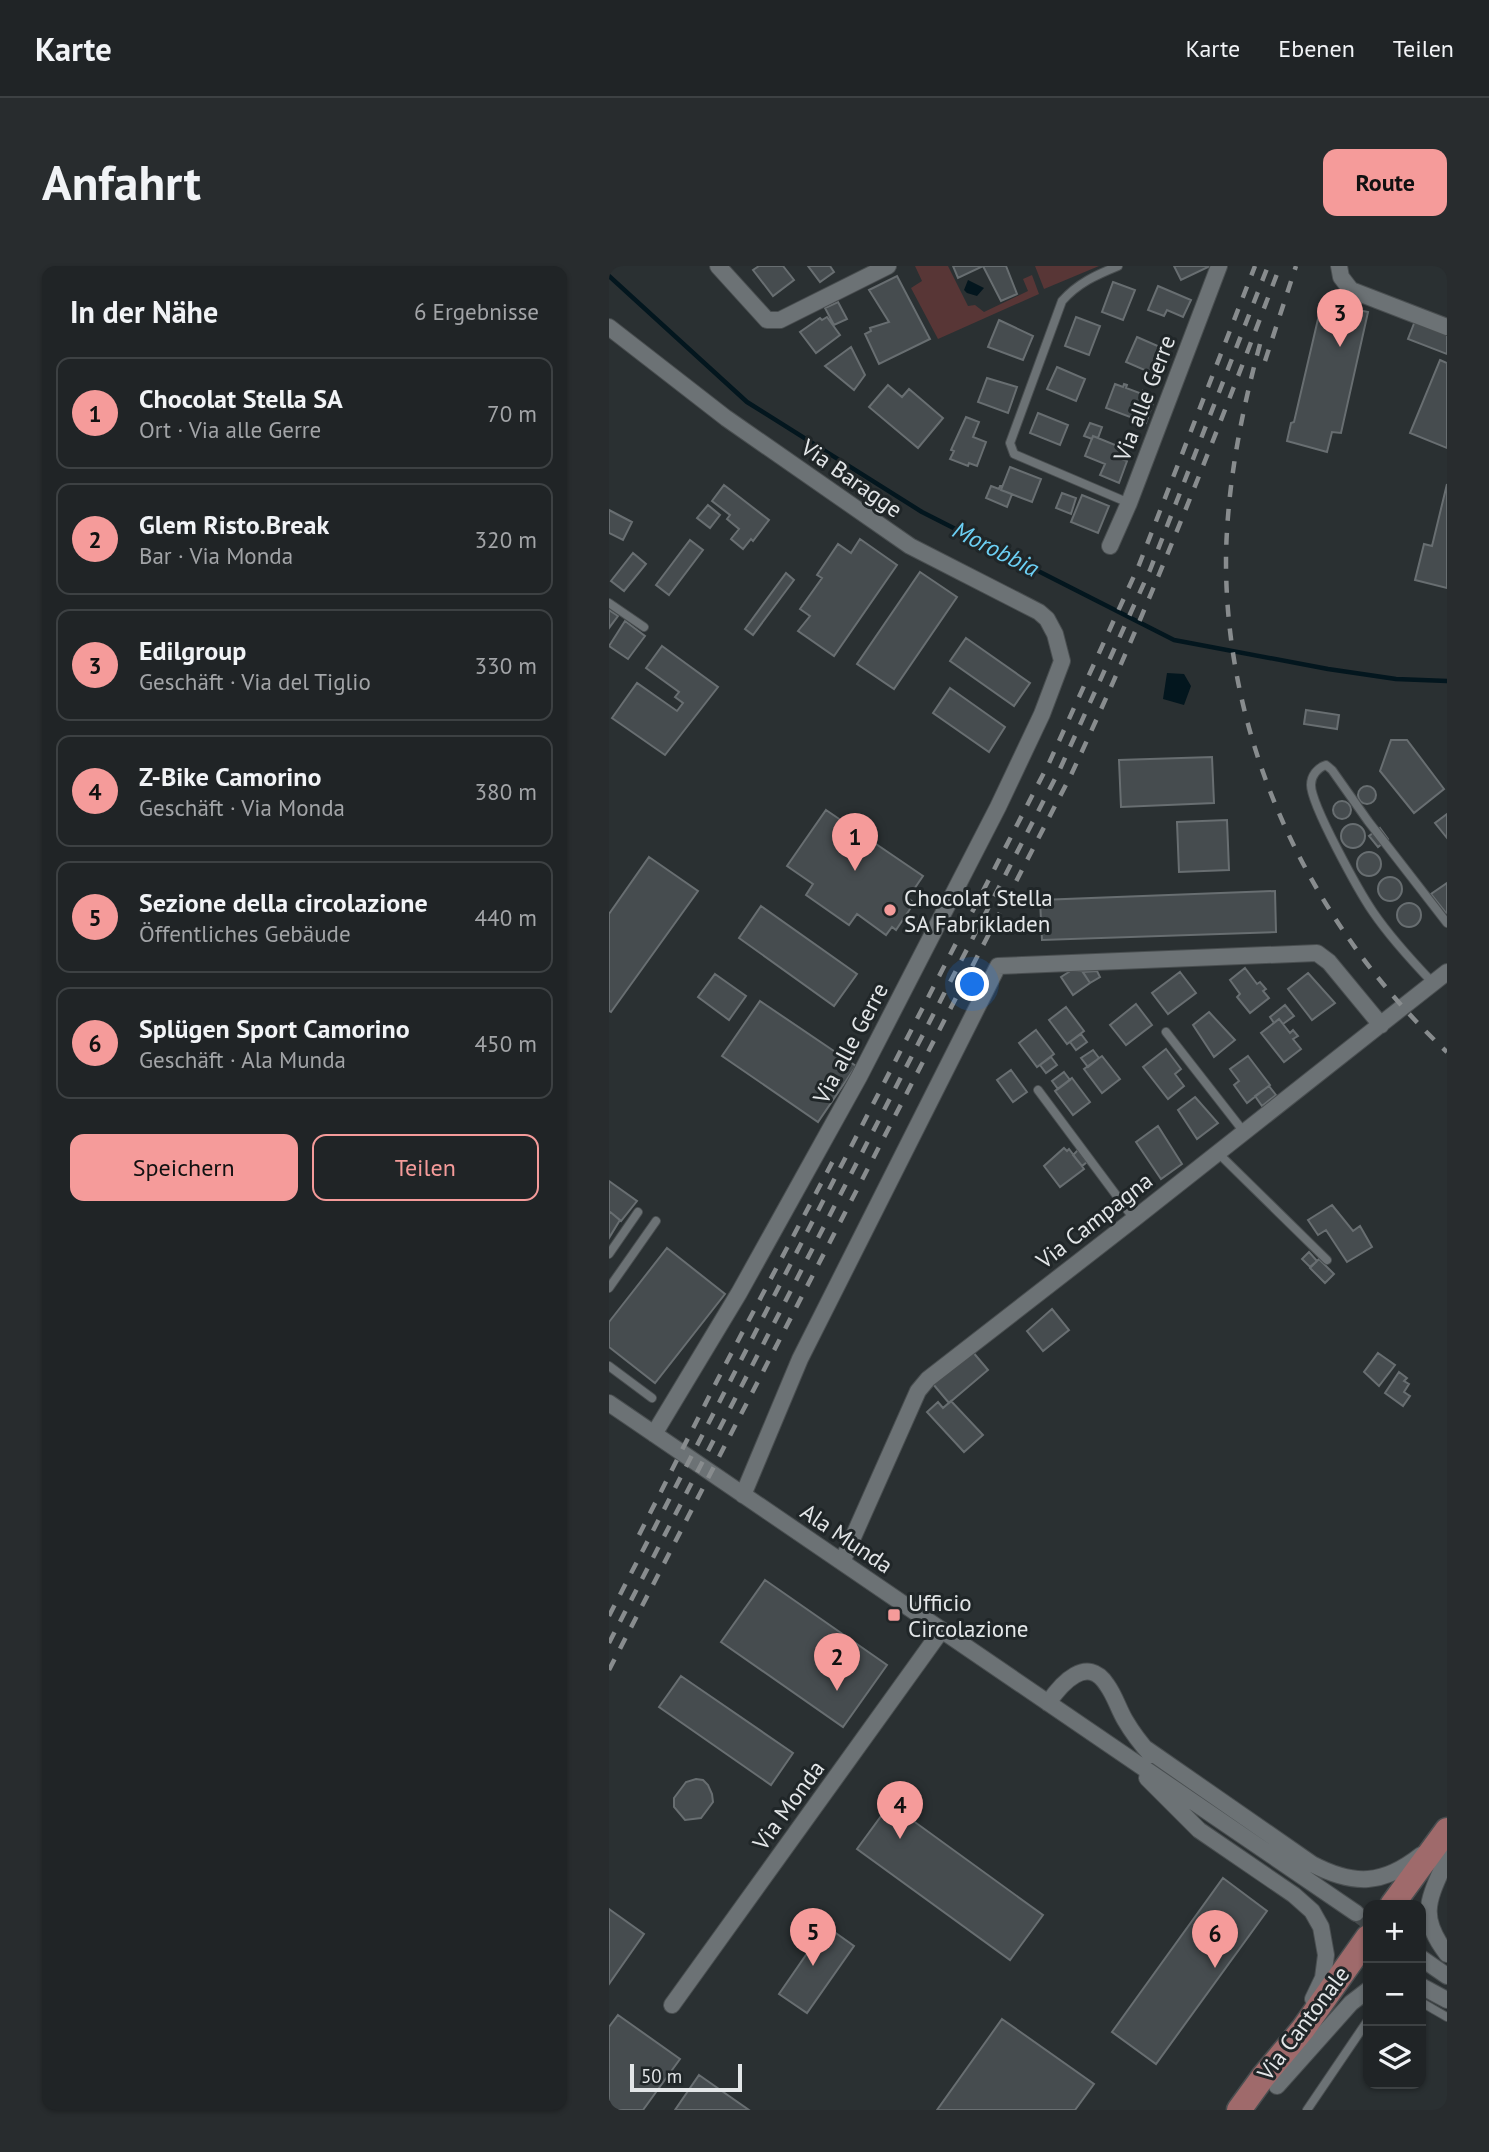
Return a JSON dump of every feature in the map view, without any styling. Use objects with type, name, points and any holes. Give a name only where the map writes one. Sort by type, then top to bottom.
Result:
[{"type":"main road","points":[[1402,1900],[1445,1846]]},
{"type":"main road","name":"Via Cantonale","points":[[1260,2110],[1270,2082],[1303,2029],[1363,1956]]},
{"type":"main road","name":"Via Cantonale","points":[[1239,2110],[1270,2082]]},
{"type":"street","points":[[717,266],[767,320],[780,320],[888,266]]},
{"type":"street","name":"Via alle Gerre","points":[[1109,546],[1129,503],[1219,266]]},
{"type":"street","points":[[1339,266],[1341,277],[1351,290],[1447,327]]},
{"type":"street","name":"Via Baragge","points":[[609,327],[726,418],[910,546],[1039,612],[1047,619],[1055,634],[1062,661]]},
{"type":"street","name":"Via alle Gerre","points":[[654,1434],[739,1293],[859,1077],[998,807],[1042,714],[1062,661]]},
{"type":"street","points":[[743,1495],[800,1359],[998,966],[1317,953],[1329,962],[1381,1025]]},
{"type":"street","name":"Via Campagna","points":[[842,1562],[922,1385],[1447,972]]},
{"type":"street","name":"Ala Munda","points":[[609,1404],[1356,1913]]},
{"type":"street","name":"Via Monda","points":[[672,2005],[941,1630]]},
{"type":"street","name":"Ala Munda","points":[[1048,1703],[1073,1675],[1097,1675],[1107,1683],[1124,1718],[1145,1748],[1186,1797]]},
{"type":"street","name":"Ala Munda","points":[[1145,1748],[1312,1864],[1340,1877],[1353,1880],[1373,1879],[1392,1874],[1445,1846]]},
{"type":"street","name":"Ala Munda","points":[[1128,1759],[1199,1830],[1304,1902],[1321,1927],[1326,1955],[1319,1989],[1270,2082]]},
{"type":"street","points":[[1445,1846],[1427,1912],[1431,1929],[1447,1954]]},
{"type":"street","points":[[1426,1961],[1447,1976]]},
{"type":"street","points":[[1426,1989],[1447,2000]]},
{"type":"street","points":[[1270,2082],[1363,1994]]},
{"type":"lane","points":[[1118,266],[1086,280],[1062,301],[1010,443],[1014,454],[1129,503]]},
{"type":"lane","points":[[609,603],[644,627]]},
{"type":"lane","points":[[1433,983],[1372,911],[1319,813],[1311,787],[1319,768],[1326,765],[1332,770],[1447,923]]},
{"type":"lane","points":[[1166,1032],[1244,1132]]},
{"type":"lane","points":[[1038,1090],[1135,1219]]},
{"type":"lane","points":[[1218,1153],[1327,1260]]},
{"type":"lane","points":[[609,1254],[638,1212]]},
{"type":"lane","points":[[609,1288],[656,1222]]},
{"type":"lane","points":[[609,1366],[652,1398]]},
{"type":"lane","points":[[1426,2005],[1447,2017]]},
{"type":"lane","points":[[1307,2110],[1364,2026]]},
{"type":"shaded area","points":[[915,266],[948,266],[968,306],[975,305],[984,312],[1028,291],[1023,279],[1032,275],[1039,294],[938,339],[911,288],[922,281]]},
{"type":"shaded area","points":[[1035,266],[1099,266],[1044,289]]},
{"type":"water","points":[[968,280],[984,288],[977,296],[964,290]]},
{"type":"water","points":[[1167,673],[1184,674],[1191,686],[1184,705],[1163,699]]},
{"type":"building","points":[[759,266],[783,266],[794,280],[773,296],[753,270]]},
{"type":"building","points":[[808,266],[830,266],[834,272],[820,282]]},
{"type":"building","points":[[953,266],[983,266],[958,278]]},
{"type":"building","points":[[983,266],[1006,266],[1017,294],[1001,301]]},
{"type":"building","points":[[1174,266],[1210,266],[1181,280]]},
{"type":"building","points":[[897,276],[930,339],[879,364],[865,334],[871,331],[870,328],[889,322],[869,290]]},
{"type":"building","points":[[1113,282],[1135,290],[1123,320],[1102,312]]},
{"type":"building","points":[[1158,286],[1191,300],[1183,317],[1167,310],[1164,316],[1148,310]]},
{"type":"building","points":[[838,302],[847,319],[834,325],[825,308]]},
{"type":"building","points":[[1322,302],[1368,312],[1341,433],[1332,432],[1327,452],[1287,441],[1291,423],[1294,422]]},
{"type":"building","points":[[827,317],[840,335],[816,353],[800,332],[820,318],[822,320]]},
{"type":"building","points":[[1076,317],[1100,326],[1089,355],[1065,346]]},
{"type":"building","points":[[999,320],[1033,336],[1023,360],[988,347]]},
{"type":"building","points":[[1415,321],[1447,333],[1447,354],[1408,339]]},
{"type":"building","points":[[1137,337],[1165,352],[1156,375],[1126,362]]},
{"type":"building","points":[[851,347],[865,375],[854,390],[825,366]]},
{"type":"building","points":[[1440,360],[1447,363],[1447,448],[1410,433]]},
{"type":"building","points":[[1057,367],[1085,379],[1076,401],[1047,389]]},
{"type":"building","points":[[987,378],[1017,387],[1008,413],[978,402]]},
{"type":"building","points":[[1115,384],[1123,387],[1124,384],[1127,385],[1126,388],[1142,394],[1143,391],[1154,400],[1146,423],[1106,408]]},
{"type":"building","points":[[888,385],[902,397],[909,389],[943,418],[918,448],[869,407]]},
{"type":"building","points":[[1038,413],[1068,425],[1060,445],[1030,433]]},
{"type":"building","points":[[966,417],[979,422],[973,437],[986,442],[977,466],[969,463],[968,466],[950,459],[954,451],[951,450]]},
{"type":"building","points":[[1090,423],[1102,427],[1098,438],[1084,436]]},
{"type":"building","points":[[1093,436],[1125,449],[1121,459],[1127,461],[1119,483],[1100,475],[1105,464],[1085,456]]},
{"type":"building","points":[[1010,467],[1041,479],[1032,502],[1001,490]]},
{"type":"building","points":[[1447,484],[1447,588],[1415,580],[1424,544],[1432,546]]},
{"type":"building","points":[[724,485],[769,520],[753,541],[751,539],[743,549],[731,539],[739,529],[727,519],[730,515],[712,501]]},
{"type":"building","points":[[991,486],[999,489],[1002,486],[1001,490],[1012,494],[1007,507],[986,498]]},
{"type":"building","points":[[1062,493],[1076,498],[1071,514],[1056,508]]},
{"type":"building","points":[[1082,495],[1109,506],[1098,533],[1071,522]]},
{"type":"building","points":[[708,505],[720,515],[710,528],[697,518]]},
{"type":"building","points":[[609,510],[632,522],[623,540],[609,533]]},
{"type":"building","points":[[860,539],[897,565],[834,656],[798,631],[810,616],[800,609],[822,578],[817,575],[838,544],[851,553]]},
{"type":"building","points":[[690,540],[703,550],[669,595],[656,585]]},
{"type":"building","points":[[633,553],[646,564],[624,591],[611,581]]},
{"type":"building","points":[[920,572],[957,597],[894,689],[857,664]]},
{"type":"building","points":[[786,573],[794,580],[753,635],[745,629]]},
{"type":"building","points":[[609,610],[618,616],[609,628]]},
{"type":"building","points":[[625,621],[645,636],[628,659],[609,646]]},
{"type":"building","points":[[966,638],[1030,683],[1014,706],[950,661]]},
{"type":"building","points":[[662,646],[718,687],[665,755],[612,718],[637,683],[677,711],[683,703],[675,697],[679,692],[646,668]]},
{"type":"building","points":[[950,688],[1005,727],[989,752],[933,713]]},
{"type":"building","points":[[1306,710],[1339,715],[1337,729],[1304,724]]},
{"type":"building","points":[[1391,740],[1407,740],[1444,789],[1414,813],[1380,771]]},
{"type":"building","points":[[1212,757],[1214,803],[1121,807],[1119,760]]},
{"type":"building","points":[[1367,786],[1373,789],[1376,795],[1373,801],[1367,804],[1361,801],[1358,795],[1361,789]]},
{"type":"building","points":[[1342,801],[1348,804],[1351,810],[1348,816],[1342,819],[1336,816],[1333,810],[1336,804]]},
{"type":"building","points":[[826,810],[923,876],[908,898],[914,903],[896,930],[892,927],[886,935],[857,914],[849,925],[806,895],[813,884],[787,866]]},
{"type":"building","points":[[1447,814],[1447,838],[1435,823]]},
{"type":"building","points":[[1227,820],[1229,870],[1179,872],[1177,822]]},
{"type":"building","points":[[1353,824],[1362,827],[1365,836],[1362,845],[1353,848],[1344,845],[1341,836],[1344,827]]},
{"type":"building","points":[[1380,828],[1388,839],[1378,847],[1369,836]]},
{"type":"building","points":[[1369,852],[1378,855],[1381,864],[1378,873],[1369,876],[1360,873],[1357,864],[1360,855]]},
{"type":"building","points":[[649,857],[698,891],[611,1012],[609,914]]},
{"type":"building","points":[[1390,877],[1399,880],[1402,889],[1399,898],[1390,901],[1381,898],[1378,889],[1381,880]]},
{"type":"building","points":[[1447,883],[1447,912],[1446,913],[1431,894]]},
{"type":"building","points":[[1275,891],[1276,932],[1042,940],[1040,900]]},
{"type":"building","points":[[1409,903],[1418,906],[1421,915],[1418,924],[1409,927],[1400,924],[1397,915],[1400,906]]},
{"type":"building","points":[[761,906],[857,974],[834,1006],[739,938]]},
{"type":"building","points":[[1245,968],[1257,984],[1260,982],[1266,989],[1263,991],[1269,998],[1250,1013],[1237,997],[1240,994],[1230,980]]},
{"type":"building","points":[[1072,970],[1082,971],[1090,983],[1073,995],[1061,977]]},
{"type":"building","points":[[1097,971],[1100,977],[1090,983],[1083,972]]},
{"type":"building","points":[[1180,972],[1196,993],[1168,1014],[1152,993]]},
{"type":"building","points":[[1308,973],[1335,1003],[1312,1020],[1288,989]]},
{"type":"building","points":[[715,974],[746,996],[729,1020],[698,997]]},
{"type":"building","points":[[760,1001],[856,1066],[818,1122],[722,1056]]},
{"type":"building","points":[[1136,1004],[1152,1025],[1126,1045],[1110,1025]]},
{"type":"building","points":[[1285,1005],[1294,1016],[1283,1024],[1279,1019],[1274,1023],[1270,1017]]},
{"type":"building","points":[[1066,1007],[1084,1031],[1067,1044],[1049,1020]]},
{"type":"building","points":[[1209,1012],[1235,1040],[1214,1057],[1193,1025]]},
{"type":"building","points":[[1279,1019],[1290,1033],[1293,1030],[1298,1036],[1293,1039],[1301,1049],[1284,1062],[1261,1033]]},
{"type":"building","points":[[1036,1030],[1054,1054],[1037,1067],[1019,1043]]},
{"type":"building","points":[[1081,1034],[1087,1042],[1076,1050],[1070,1042]]},
{"type":"building","points":[[1166,1049],[1181,1069],[1175,1074],[1184,1086],[1168,1099],[1143,1067]]},
{"type":"building","points":[[1093,1050],[1099,1058],[1088,1067],[1081,1058]]},
{"type":"building","points":[[1102,1056],[1120,1079],[1102,1093],[1084,1069]]},
{"type":"building","points":[[1248,1056],[1270,1085],[1247,1103],[1234,1085],[1239,1081],[1230,1069]]},
{"type":"building","points":[[1051,1057],[1057,1065],[1046,1073],[1040,1065]]},
{"type":"building","points":[[1011,1070],[1027,1092],[1013,1102],[997,1080]]},
{"type":"building","points":[[1064,1072],[1070,1080],[1058,1089],[1052,1081]]},
{"type":"building","points":[[1072,1078],[1090,1102],[1073,1115],[1055,1091]]},
{"type":"building","points":[[1269,1086],[1276,1095],[1262,1106],[1255,1096]]},
{"type":"building","points":[[1195,1097],[1218,1123],[1197,1139],[1178,1110]]},
{"type":"building","points":[[1158,1126],[1182,1164],[1161,1179],[1136,1142]]},
{"type":"building","points":[[1064,1148],[1067,1151],[1069,1149],[1084,1169],[1060,1187],[1044,1166]]},
{"type":"building","points":[[1078,1150],[1087,1162],[1082,1166],[1073,1155]]},
{"type":"building","points":[[609,1181],[637,1201],[621,1221],[609,1211]]},
{"type":"building","points":[[1332,1205],[1353,1231],[1360,1226],[1372,1247],[1347,1262],[1326,1230],[1318,1235],[1308,1220]]},
{"type":"building","points":[[609,1211],[620,1220],[609,1238]]},
{"type":"building","points":[[667,1248],[725,1294],[655,1383],[609,1347],[609,1322]]},
{"type":"building","points":[[1309,1252],[1317,1261],[1310,1267],[1302,1259]]},
{"type":"building","points":[[1319,1259],[1334,1274],[1325,1283],[1310,1268]]},
{"type":"building","points":[[1052,1309],[1069,1330],[1043,1351],[1027,1331]]},
{"type":"building","points":[[972,1351],[988,1370],[949,1403],[933,1384]]},
{"type":"building","points":[[1378,1353],[1395,1365],[1379,1386],[1364,1372]]},
{"type":"building","points":[[1399,1372],[1407,1378],[1404,1381],[1409,1384],[1404,1392],[1410,1396],[1403,1406],[1385,1393]]},
{"type":"building","points":[[951,1401],[983,1435],[964,1452],[927,1412],[938,1402],[943,1408]]},
{"type":"building","points":[[765,1580],[887,1665],[843,1727],[721,1642]]},
{"type":"building","points":[[681,1676],[793,1753],[771,1785],[659,1707]]},
{"type":"building","points":[[703,1780],[708,1785],[713,1802],[701,1818],[685,1820],[674,1807],[674,1798],[686,1782]]},
{"type":"building","points":[[890,1804],[1043,1915],[1010,1960],[857,1849]]},
{"type":"building","points":[[1223,1878],[1267,1911],[1156,2064],[1112,2032]]},
{"type":"building","points":[[609,1909],[644,1934],[609,1984]]},
{"type":"building","points":[[826,1926],[854,1946],[807,2013],[779,1994]]},
{"type":"building","points":[[618,2015],[680,2059],[643,2110],[609,2110],[609,2027]]},
{"type":"building","points":[[1002,2019],[1094,2084],[1075,2110],[937,2110]]},
{"type":"building","points":[[699,2075],[749,2110],[675,2110]]},
{"type":"waterway","name":"Morobbia","points":[[609,276],[747,402],[922,512],[1174,640],[1328,669],[1396,679],[1447,681]]},
{"type":"tunnel","points":[[1356,1913],[1363,1918]]},
{"type":"railway","points":[[609,1616],[1049,763],[1139,565],[1255,266]]},
{"type":"railway","points":[[609,1643],[1060,769],[1150,570],[1268,266]]},
{"type":"railway","points":[[609,1670],[1071,775],[1180,522],[1280,266]]},
{"type":"railway","points":[[1265,361],[1296,266]]},
{"type":"railway","points":[[1260,344],[1236,450],[1227,531],[1230,628],[1241,696],[1260,763],[1285,828],[1317,890],[1355,948],[1399,1002],[1447,1052]]},
{"type":"railway","points":[[639,1535],[834,1159]]},
{"type":"place","name":"Edilgroup","points":[[1340,347]]},
{"type":"place","name":"Chocolat Stella SA","points":[[855,871]]},
{"type":"place","name":"Chocolat Stella SA Fabrikladen","points":[[890,910]]},
{"type":"place","name":"Ufficio Circolazione","points":[[894,1615]]},
{"type":"place","name":"Glem Risto.Break","points":[[837,1691]]},
{"type":"place","name":"Z-Bike Camorino","points":[[900,1839]]},
{"type":"place","name":"Sezione della circolazione","points":[[813,1966]]},
{"type":"place","name":"Splügen Sport Camorino","points":[[1215,1968]]}]
